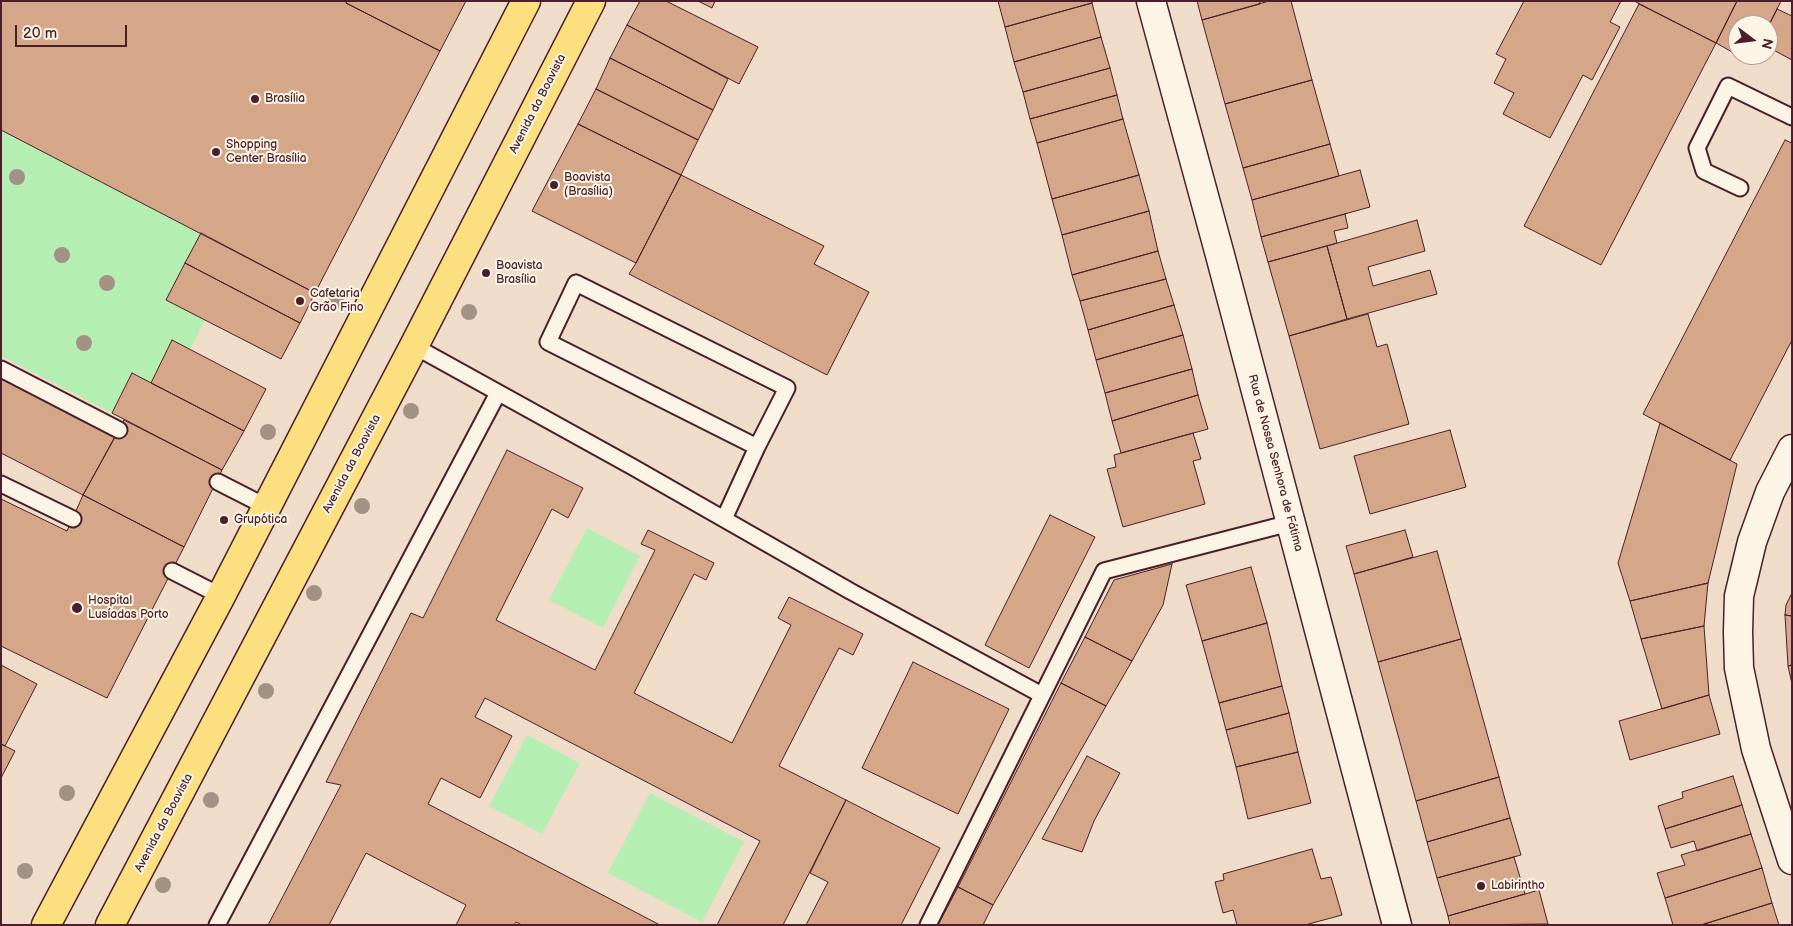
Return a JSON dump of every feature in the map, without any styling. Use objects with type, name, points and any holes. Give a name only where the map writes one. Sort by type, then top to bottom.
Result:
[{"type":"main road","points":[[46,925],[221,596],[526,1]]},
{"type":"main road","name":"Avenida da Boavista","points":[[115,923],[591,1]]},
{"type":"street","name":"Rua de Nossa Senhora de Fátima","points":[[1151,1],[1220,254],[1397,925]]},
{"type":"street","points":[[1792,449],[1770,492],[1752,542],[1739,596],[1738,632],[1739,668],[1756,749],[1792,860]]},
{"type":"lane","points":[[1740,188],[1704,171],[1697,148],[1728,86],[1792,117]]},
{"type":"lane","points":[[724,519],[787,388],[576,283],[548,342],[758,447]]},
{"type":"lane","points":[[414,346],[850,591],[1042,695]]},
{"type":"lane","points":[[1,369],[119,430]]},
{"type":"lane","points":[[217,925],[498,393]]},
{"type":"lane","points":[[218,482],[267,507]]},
{"type":"lane","points":[[1,484],[73,519]]},
{"type":"lane","points":[[928,925],[1104,571],[1290,524]]},
{"type":"lane","points":[[172,571],[221,596]]},
{"type":"green space","points":[[1,130],[201,233],[167,300],[205,320],[190,350],[172,341],[151,383],[132,373],[112,413],[1,356]]},
{"type":"green space","points":[[587,528],[640,556],[603,628],[549,600]]},
{"type":"green space","points":[[527,735],[580,763],[542,834],[489,806]]},
{"type":"green space","points":[[650,793],[744,842],[702,922],[608,873]]},
{"type":"building","name":"Shopping Center Brasília","points":[[1,1],[347,1],[346,3],[440,51],[315,293],[1,130]]},
{"type":"building","points":[[347,1],[466,1],[440,51],[346,3]]},
{"type":"building","points":[[640,1],[666,1],[758,47],[739,84],[627,25]]},
{"type":"building","points":[[698,1],[715,1],[712,8]]},
{"type":"building","points":[[998,1],[1092,1],[1092,3],[1005,27]]},
{"type":"building","points":[[1197,1],[1260,1],[1260,4],[1202,20]]},
{"type":"building","points":[[1269,1],[1291,1],[1312,80],[1225,104],[1202,20]]},
{"type":"building","points":[[1524,1],[1621,1],[1610,22],[1620,27],[1592,80],[1583,75],[1550,138],[1503,114],[1514,93],[1494,83],[1506,59],[1496,54]]},
{"type":"building","points":[[1634,1],[1737,1],[1730,15],[1728,15],[1728,19],[1716,43]]},
{"type":"building","points":[[1737,1],[1781,1],[1774,15],[1730,15]]},
{"type":"building","points":[[1092,3],[1101,37],[1014,62],[1005,27]]},
{"type":"building","points":[[1639,4],[1716,43],[1601,265],[1524,226]]},
{"type":"building","points":[[1777,9],[1792,16],[1792,60],[1778,52],[1778,15],[1774,15]]},
{"type":"building","points":[[1728,19],[1728,50],[1716,43]]},
{"type":"building","points":[[627,25],[728,79],[713,110],[610,58]]},
{"type":"building","points":[[1101,37],[1110,68],[1023,92],[1014,62]]},
{"type":"building","points":[[610,58],[713,110],[698,140],[596,89]]},
{"type":"building","points":[[1110,68],[1117,95],[1030,119],[1023,92]]},
{"type":"building","points":[[1312,80],[1330,144],[1243,168],[1225,104]]},
{"type":"building","points":[[596,89],[698,140],[681,175],[578,124]]},
{"type":"building","points":[[1117,95],[1123,119],[1037,143],[1030,119]]},
{"type":"building","points":[[1123,119],[1139,175],[1052,199],[1037,143]]},
{"type":"building","points":[[578,124],[681,175],[636,263],[532,211]]},
{"type":"building","points":[[1785,140],[1792,143],[1792,340],[1730,460],[1643,414]]},
{"type":"building","points":[[1330,144],[1339,176],[1252,200],[1243,168]]},
{"type":"building","points":[[1360,170],[1370,207],[1261,237],[1252,200]]},
{"type":"building","points":[[681,175],[824,246],[814,264],[869,292],[827,375],[629,274]]},
{"type":"building","points":[[1139,175],[1149,211],[1062,235],[1052,199]]},
{"type":"building","points":[[1149,211],[1158,251],[1072,275],[1062,235]]},
{"type":"building","points":[[1345,214],[1348,228],[1334,231],[1337,243],[1268,262],[1261,237]]},
{"type":"building","points":[[1417,220],[1425,251],[1368,267],[1373,286],[1430,270],[1437,294],[1347,319],[1327,246]]},
{"type":"building","points":[[201,233],[315,293],[300,323],[185,263]]},
{"type":"building","points":[[1327,246],[1347,319],[1289,336],[1268,262]]},
{"type":"building","points":[[1158,251],[1166,279],[1080,301],[1072,275]]},
{"type":"building","points":[[185,263],[300,323],[281,359],[166,300]]},
{"type":"building","points":[[1166,279],[1174,305],[1088,330],[1080,301]]},
{"type":"building","points":[[1174,305],[1183,335],[1096,360],[1088,330]]},
{"type":"building","points":[[1368,314],[1377,347],[1387,344],[1409,424],[1320,449],[1289,336]]},
{"type":"building","points":[[1183,335],[1192,369],[1105,393],[1096,360]]},
{"type":"building","points":[[172,340],[266,389],[244,431],[151,383]]},
{"type":"building","points":[[1192,369],[1198,395],[1112,421],[1105,393]]},
{"type":"building","points":[[132,373],[244,431],[222,470],[112,413]]},
{"type":"building","points":[[1,377],[119,430],[83,495],[1,453]]},
{"type":"building","points":[[1198,395],[1208,429],[1121,453],[1112,421]]},
{"type":"building","points":[[124,420],[222,470],[184,547],[83,495]]},
{"type":"building","points":[[1660,423],[1737,464],[1708,583],[1630,601],[1618,563]]},
{"type":"building","points":[[1450,430],[1466,487],[1370,514],[1354,456]]},
{"type":"building","points":[[1193,433],[1201,459],[1193,461],[1205,504],[1123,527],[1107,469],[1116,467],[1114,455]]},
{"type":"building","points":[[507,450],[583,488],[568,518],[552,509],[496,620],[595,670],[655,550],[641,544],[648,530],[714,563],[706,580],[694,574],[634,693],[732,743],[791,625],[778,618],[789,597],[863,634],[853,655],[839,648],[779,766],[846,800],[783,925],[717,925],[760,841],[485,698],[475,717],[512,736],[480,798],[441,778],[428,804],[660,925],[522,925],[516,922],[514,925],[456,925],[466,905],[366,853],[329,925],[268,925],[341,785],[326,782],[411,613],[423,618]]},
{"type":"building","points":[[83,495],[184,547],[107,698],[1,646],[1,499],[67,531]]},
{"type":"building","points":[[1050,515],[1095,537],[1029,668],[985,645]]},
{"type":"building","points":[[1405,530],[1413,557],[1354,574],[1346,546]]},
{"type":"building","points":[[1437,551],[1461,639],[1378,662],[1354,574]]},
{"type":"building","points":[[1172,564],[1163,605],[1132,661],[1085,637],[1114,580]]},
{"type":"building","points":[[1251,567],[1267,623],[1202,641],[1186,585]]},
{"type":"building","points":[[1708,583],[1704,626],[1641,639],[1630,601]]},
{"type":"building","points":[[1792,593],[1792,616],[1785,615],[1786,605]]},
{"type":"building","points":[[1785,615],[1792,616],[1792,665],[1788,666]]},
{"type":"building","points":[[1267,623],[1282,686],[1219,703],[1202,641]]},
{"type":"building","points":[[1704,626],[1709,695],[1662,709],[1641,639]]},
{"type":"building","points":[[1085,637],[1132,661],[1106,706],[1061,683]]},
{"type":"building","points":[[1461,639],[1499,777],[1416,801],[1378,662]]},
{"type":"building","points":[[913,662],[1009,709],[958,814],[862,768]]},
{"type":"building","points":[[1,665],[37,684],[5,746],[1,744]]},
{"type":"building","points":[[1792,665],[1792,684],[1788,666]]},
{"type":"building","points":[[1061,683],[1106,706],[993,905],[958,887]]},
{"type":"building","points":[[1282,686],[1289,713],[1226,730],[1219,703]]},
{"type":"building","points":[[1709,695],[1720,734],[1630,760],[1619,721]]},
{"type":"building","points":[[1289,713],[1298,752],[1236,767],[1226,730]]},
{"type":"building","points":[[1,744],[15,751],[1,778]]},
{"type":"building","points":[[1298,752],[1311,803],[1248,819],[1236,767]]},
{"type":"building","points":[[1087,756],[1120,773],[1094,821],[1082,852],[1042,839]]},
{"type":"building","points":[[1733,776],[1742,805],[1665,829],[1658,806],[1683,798],[1682,792]]},
{"type":"building","points":[[1499,777],[1510,818],[1427,842],[1416,801]]},
{"type":"building","points":[[846,800],[940,848],[901,925],[806,925],[828,882],[810,873]]},
{"type":"building","points":[[1742,805],[1751,834],[1697,851],[1694,841],[1671,848],[1665,829]]},
{"type":"building","points":[[1510,818],[1521,855],[1437,878],[1427,842]]},
{"type":"building","points":[[1751,834],[1762,868],[1665,898],[1657,873],[1685,865],[1681,855]]},
{"type":"building","points":[[1312,849],[1321,879],[1331,877],[1342,915],[1305,925],[1237,925],[1233,910],[1223,913],[1215,882],[1224,880],[1223,874]]},
{"type":"building","name":"Labirintho","points":[[1514,857],[1525,894],[1448,916],[1437,878]]},
{"type":"building","points":[[1762,868],[1772,903],[1701,925],[1673,925],[1665,898]]},
{"type":"building","points":[[958,887],[993,905],[983,925],[938,925]]},
{"type":"building","points":[[1539,890],[1548,924],[1450,925],[1448,916]]},
{"type":"building","points":[[1772,903],[1779,925],[1701,925]]},
{"type":"place","name":"Brasília","points":[[255,99]]},
{"type":"place","name":"Shopping Center Brasília","points":[[216,152]]},
{"type":"place","name":"Boavista (Brasília)","points":[[554,185]]},
{"type":"place","name":"Boavista Brasília","points":[[486,273]]},
{"type":"place","name":"Cafetaria Grão Fino","points":[[300,301]]},
{"type":"place","name":"Grupótica","points":[[224,520]]},
{"type":"place","name":"Hospital Lusíadas Porto","points":[[77,608]]},
{"type":"place","name":"Labirintho","points":[[1481,886]]}]
